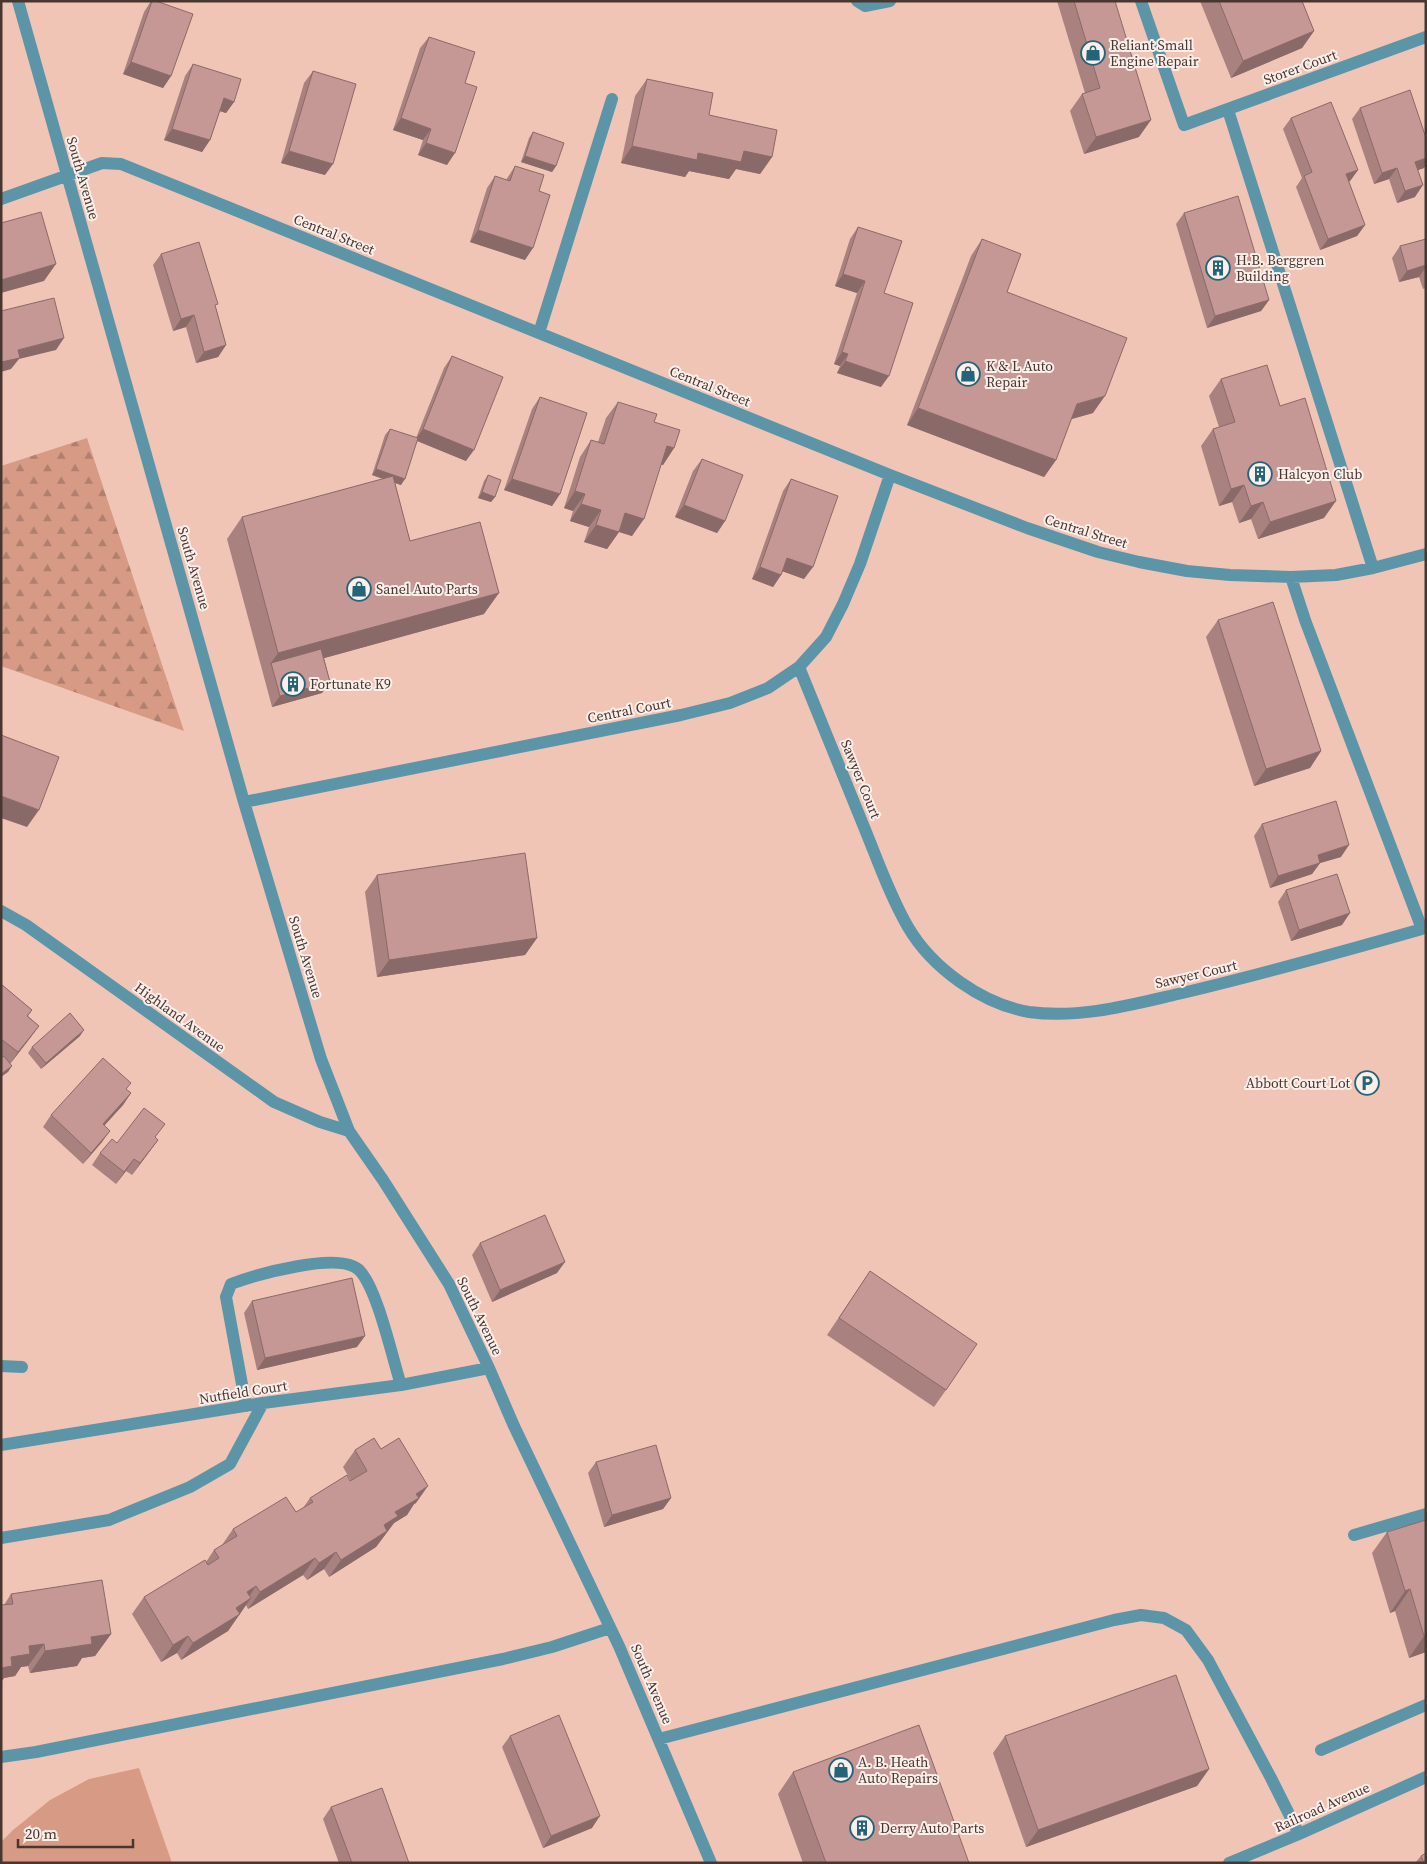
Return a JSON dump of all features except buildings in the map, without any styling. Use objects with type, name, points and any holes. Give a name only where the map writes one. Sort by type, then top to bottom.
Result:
[{"type":"street","name":"South Avenue","points":[[18,1],[244,802],[321,1059],[349,1131],[383,1180],[449,1284],[514,1426],[619,1646],[711,1863]]},
{"type":"street","points":[[857,1],[865,6],[890,1]]},
{"type":"street","name":"Storer Court","points":[[1141,1],[1184,125],[1426,36]]},
{"type":"street","points":[[539,333],[612,98]]},
{"type":"street","points":[[1228,110],[1372,568]]},
{"type":"street","name":"Central Street","points":[[1,199],[102,163],[121,164],[890,475],[1028,528],[1098,552],[1187,571],[1230,575],[1291,577],[1336,575],[1426,554]]},
{"type":"street","name":"Central Court","points":[[244,802],[681,716],[730,703],[768,688],[799,668],[826,637],[860,564],[890,475]]},
{"type":"street","name":"Sawyer Court","points":[[799,668],[889,889],[908,928],[935,963],[966,987],[997,1002],[1028,1012],[1068,1013],[1110,1010],[1424,934],[1305,620],[1291,577]]},
{"type":"street","name":"Highland Avenue","points":[[1,911],[26,925],[274,1102],[320,1122],[349,1131]]},
{"type":"street","points":[[246,1406],[226,1297],[231,1284],[259,1274],[323,1262],[345,1263],[359,1270],[374,1294],[401,1385]]},
{"type":"street","points":[[1,1366],[22,1367]]},
{"type":"street","name":"Nutfield Court","points":[[1,1445],[263,1403],[401,1385],[489,1368]]},
{"type":"street","points":[[1,1538],[110,1520],[190,1487],[230,1464],[263,1403]]},
{"type":"street","points":[[1354,1535],[1426,1514]]},
{"type":"street","points":[[659,1739],[1114,1620],[1141,1615],[1164,1618],[1186,1630],[1208,1660],[1299,1834]]},
{"type":"street","points":[[1,1757],[36,1752],[503,1659],[552,1647],[610,1628]]},
{"type":"street","points":[[1321,1750],[1426,1705]]},
{"type":"street","name":"Railroad Avenue","points":[[1229,1863],[1426,1777]]},
{"type":"green space","points":[[87,438],[184,731],[1,666],[1,466]]},
{"type":"green space","points":[[139,1768],[172,1863],[1,1863],[1,1842],[50,1800],[89,1779]]},
{"type":"place","name":"Reliant Small Engine Repair","points":[[1093,53]]},
{"type":"place","name":"H.B. Berggren Building","points":[[1218,268]]},
{"type":"place","name":"K & L Auto Repair","points":[[968,374]]},
{"type":"place","name":"Halcyon Club","points":[[1260,474]]},
{"type":"place","name":"Sanel Auto Parts","points":[[359,589]]},
{"type":"place","name":"Fortunate K9","points":[[293,684]]},
{"type":"place","name":"Abbott Court Lot","points":[[1367,1083]]},
{"type":"place","name":"A. B. Heath Auto Repairs","points":[[841,1770]]},
{"type":"place","name":"Derry Auto Parts","points":[[862,1828]]}]
